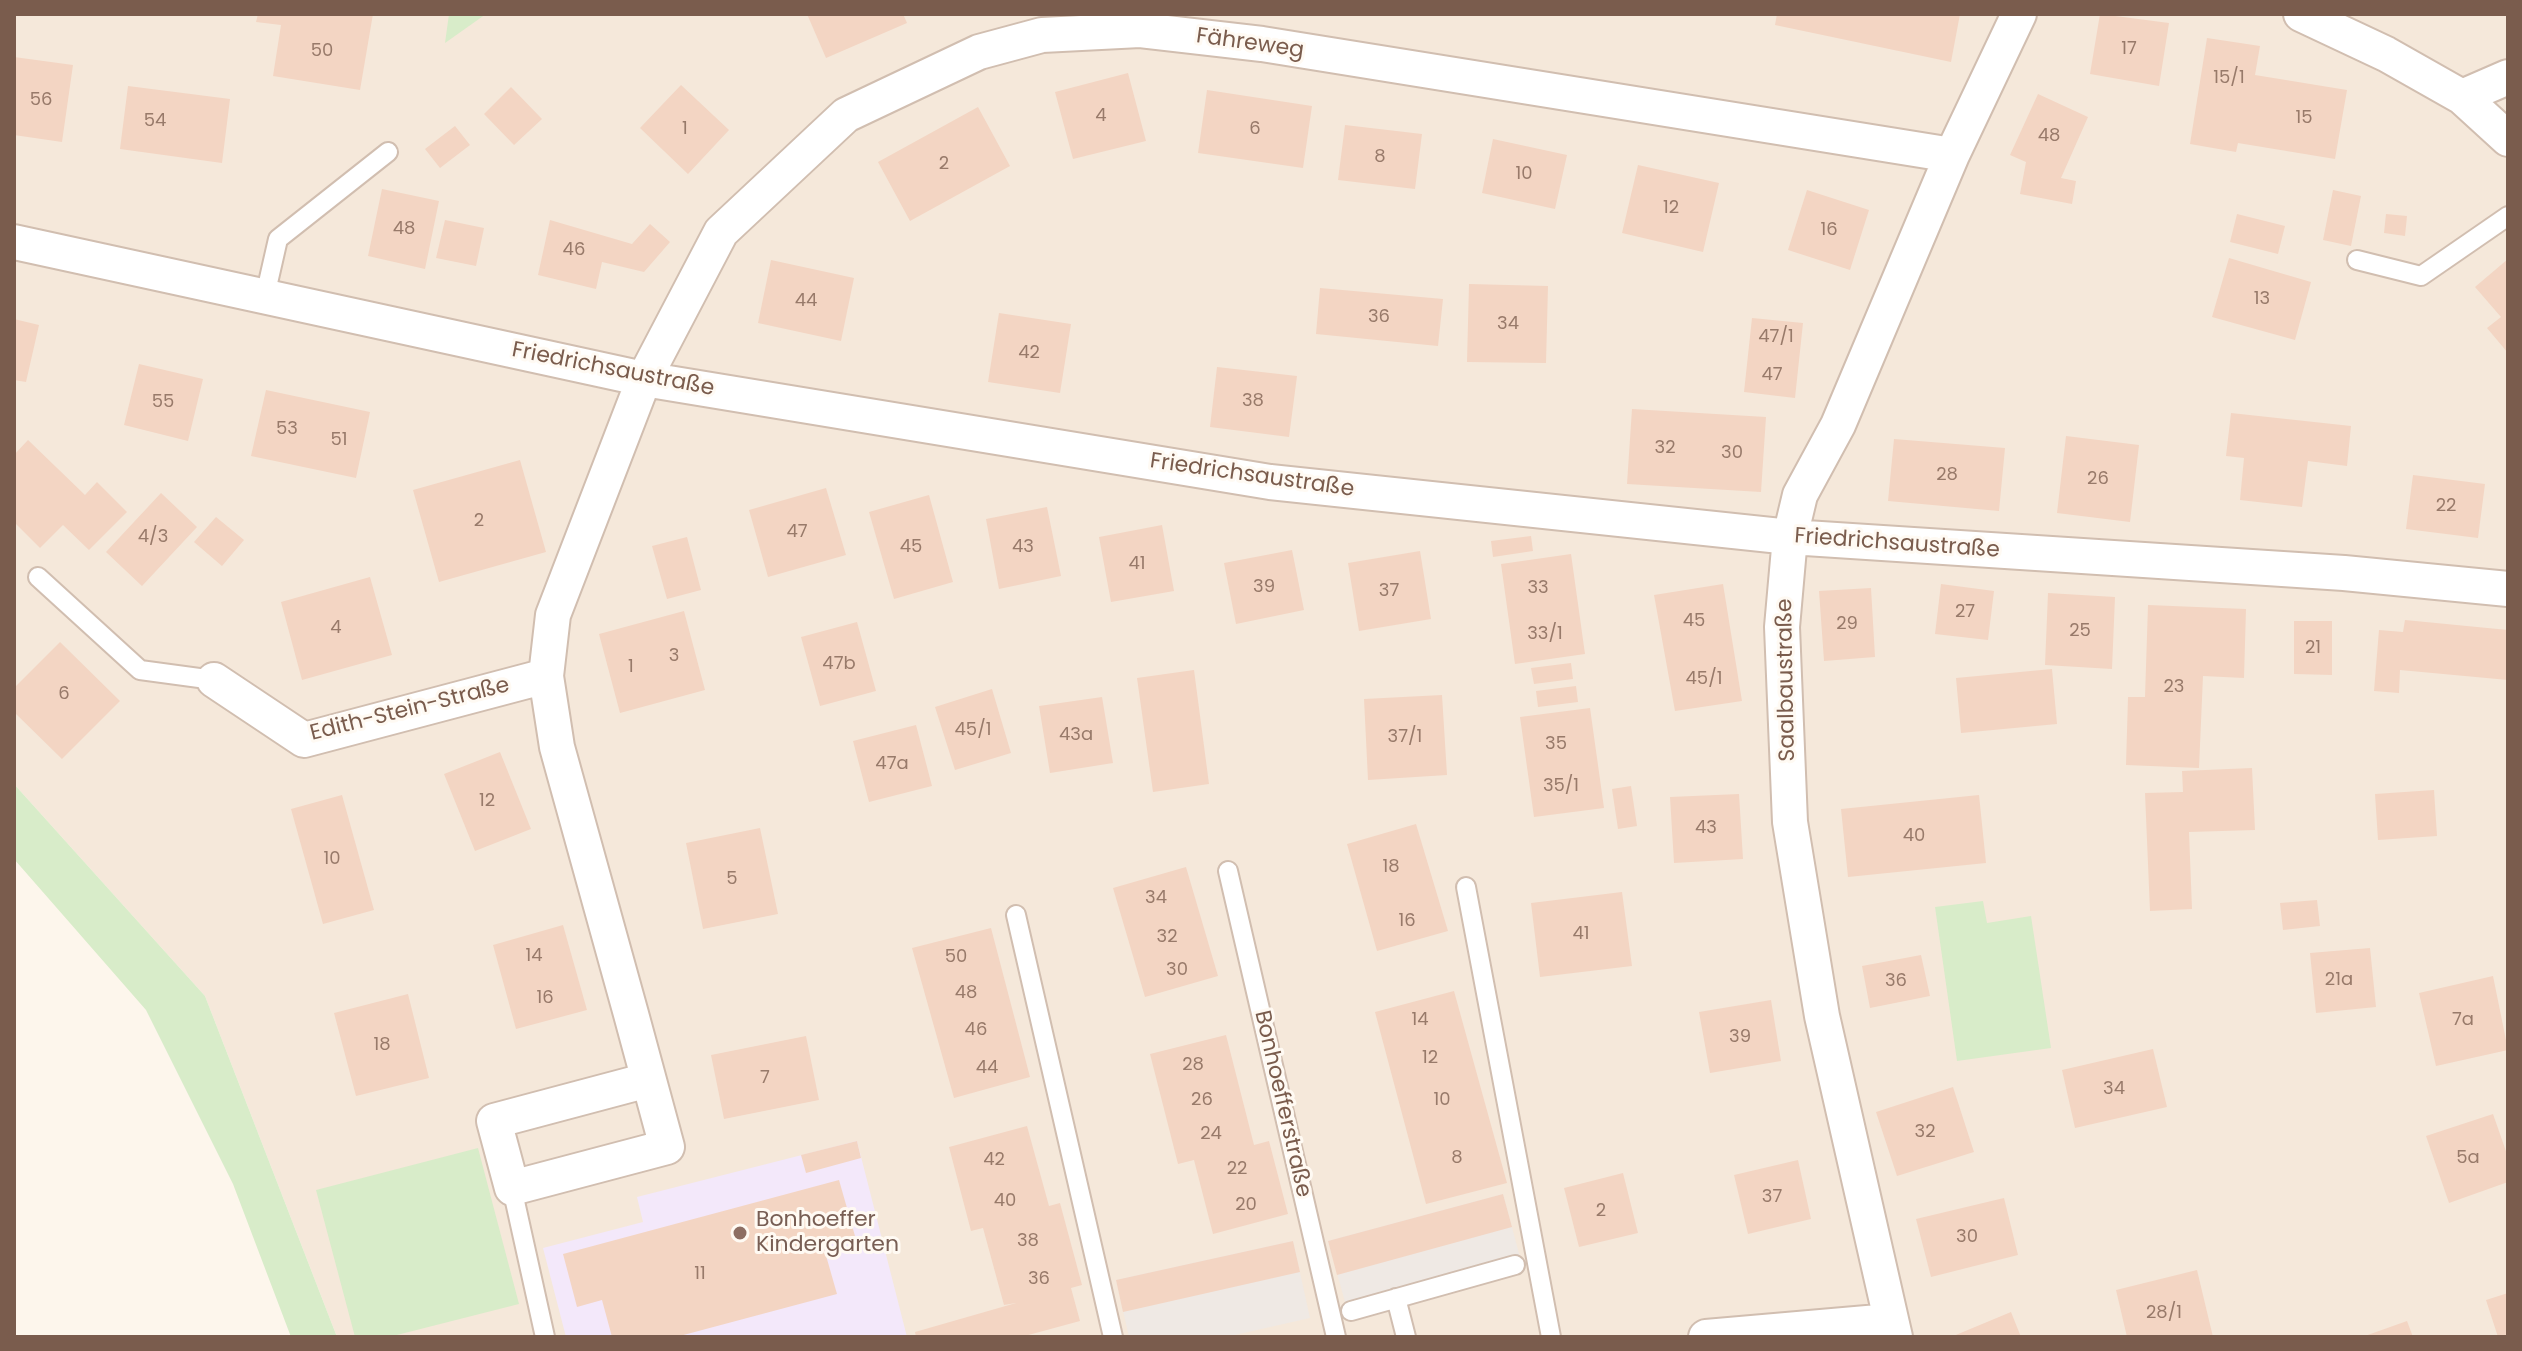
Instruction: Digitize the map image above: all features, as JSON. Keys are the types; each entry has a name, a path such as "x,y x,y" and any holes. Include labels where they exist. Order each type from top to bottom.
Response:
{"street":[{"name":"Saalbaustraße","path":"1892,1329 1822,1016 1790,822 1782,627 1790,537 1800,495 1838,425 1952,155 2019,14"},
{"path":"2301,14 2386,54 2462,97 2507,138"},
{"name":"Fähreweg","path":"644,379 721,232 846,115 979,52 1042,35 1140,30 1262,44 1952,155"},
{"path":"2462,97 2508,77"},
{"name":"Friedrichsaustraße","path":"14,242 644,379 1270,482 1790,537 2344,573 2508,589"},
{"path":"644,379 553,615 546,676 557,747 667,1147 512,1188 494,1121 648,1080"},
{"name":"Edith-Stein-Straße","path":"214,680 304,740 546,676"},
{"path":"1706,1337 1892,1329"}],"lane":[{"path":"265,296 278,239 388,152"},
{"path":"2357,260 2421,276 2508,216"},
{"name":"Edith-Stein-Straße","path":"38,577 140,670 214,680"},
{"name":"Bonhoefferstraße","path":"1228,871 1336,1337"},
{"path":"1466,887 1551,1337"},
{"path":"1016,915 1113,1337"},
{"path":"512,1188 545,1337"},
{"path":"1351,1311 1505,1271"},
{"path":"1396,1298 1406,1337"}],"shaded area":[{"path":"14,14 2508,14 2508,1337 337,1337 205,996 14,784"},
{"name":"Bonhoeffer Kindergarten","path":"857,1141 907,1337 566,1337 543,1248 643,1222 637,1197"},
{"path":"1503,1194 1524,1272 1350,1320 1328,1241"},
{"path":"1293,1241 1310,1318 1226,1337 1129,1337 1116,1280"}],"green space":[{"path":"449,14 486,14 445,43"},
{"path":"14,784 205,996 337,1337 291,1337 233,1184 146,1010 14,859"},
{"path":"1983,901 1987,923 2031,916 2051,1048 1957,1061 1935,907"},
{"path":"478,1148 519,1304 389,1337 355,1337 316,1190"}],"building":[{"path":"258,14 373,14 360,90 273,76 281,25 256,22"},
{"path":"807,14 903,14 907,23 826,58"},
{"path":"1777,14 1960,14 1951,62 1775,25"},
{"path":"2100,14 2169,23 2159,86 2090,74"},
{"path":"2207,38 2260,46 2255,75 2347,90 2335,159 2238,143 2236,152 2190,144"},
{"path":"14,57 73,65 62,142 14,135"},
{"path":"1128,73 1146,141 1073,159 1055,92"},
{"path":"681,85 729,130 688,174 640,128"},
{"path":"128,86 230,99 222,163 120,149"},
{"path":"511,87 542,119 514,145 484,114"},
{"path":"1207,90 1312,106 1303,168 1198,153"},
{"path":"2038,94 2088,117 2061,178 2076,181 2072,204 2020,194 2026,162 2010,155"},
{"path":"978,107 1010,166 910,221 878,162"},
{"path":"1345,125 1422,134 1415,189 1338,180"},
{"path":"455,126 470,145 440,168 425,149"},
{"path":"1493,139 1567,155 1555,209 1482,193"},
{"path":"1638,165 1719,183 1703,252 1622,233"},
{"path":"382,189 439,201 425,269 368,256"},
{"path":"1807,190 1869,210 1850,270 1788,250"},
{"path":"2333,190 2361,196 2351,246 2323,240"},
{"path":"2237,214 2285,226 2278,254 2230,242"},
{"path":"2386,214 2407,216 2405,236 2384,233"},
{"path":"445,220 484,228 476,266 436,258"},
{"path":"550,220 632,244 650,224 670,242 644,272 602,262 596,289 538,275"},
{"path":"2229,258 2311,282 2295,340 2212,317"},
{"path":"2508,259 2508,353 2487,328 2501,317 2475,287"},
{"path":"771,260 854,278 841,341 758,323"},
{"path":"1469,284 1548,286 1546,363 1467,362"},
{"path":"1320,288 1443,299 1438,346 1316,334"},
{"path":"999,313 1071,324 1060,393 988,382"},
{"path":"1752,318 1803,323 1795,398 1744,392"},
{"path":"14,319 39,325 26,382 14,380"},
{"path":"139,364 203,379 188,441 124,425"},
{"path":"1217,367 1297,376 1289,437 1210,427"},
{"path":"266,390 370,412 356,478 251,456"},
{"path":"1632,409 1766,417 1761,492 1627,484"},
{"path":"2231,413 2351,426 2347,466 2308,461 2302,507 2240,500 2244,458 2226,456"},
{"path":"2066,436 2139,445 2130,522 2057,513"},
{"path":"1894,439 2005,448 1999,511 1888,501"},
{"path":"28,440 85,495 97,482 127,512 89,550 63,525 40,548 14,522 14,455"},
{"path":"520,460 546,552 439,582 413,490"},
{"path":"2413,475 2485,484 2478,538 2406,529"},
{"path":"826,488 846,555 768,577 749,510"},
{"path":"161,493 197,527 142,586 106,552"},
{"path":"929,495 953,582 894,599 869,512"},
{"path":"1047,507 1061,576 999,589 986,519"},
{"path":"216,517 244,540 222,566 194,542"},
{"path":"1162,525 1174,591 1111,602 1099,537"},
{"path":"1531,536 1533,551 1493,557 1491,541"},
{"path":"687,537 701,590 667,599 652,546"},
{"path":"1292,550 1304,610 1236,624 1224,563"},
{"path":"1420,551 1431,619 1359,631 1348,563"},
{"path":"1571,554 1585,654 1515,664 1501,564"},
{"path":"370,577 392,655 302,680 281,602"},
{"path":"1723,584 1742,701 1675,711 1654,595"},
{"path":"1941,584 1994,591 1988,640 1935,634"},
{"path":"1871,588 1875,657 1824,661 1819,591"},
{"path":"2048,593 2115,597 2112,669 2045,665"},
{"path":"2148,605 2246,609 2244,678 2203,676 2199,768 2126,765 2128,697 2145,697"},
{"path":"684,611 705,690 620,713 599,634"},
{"path":"2405,620 2508,630 2508,680 2400,670 2399,693 2374,691 2379,630 2403,632"},
{"path":"2294,621 2332,621 2332,675 2294,674"},
{"path":"857,622 876,691 820,706 801,637"},
{"path":"60,642 120,701 62,759 14,712 14,688"},
{"path":"1571,663 1573,679 1534,684 1531,668"},
{"path":"2052,669 2057,724 1961,733 1956,678"},
{"path":"1194,670 1209,784 1153,792 1137,678"},
{"path":"1576,686 1578,702 1538,707 1536,691"},
{"path":"992,689 1011,753 955,770 935,707"},
{"path":"1442,695 1447,775 1368,780 1364,699"},
{"path":"1102,697 1113,763 1050,773 1039,706"},
{"path":"1590,708 1604,808 1534,817 1520,717"},
{"path":"916,725 932,786 869,802 853,741"},
{"path":"500,752 531,829 475,851 444,774"},
{"path":"2252,768 2255,830 2189,832 2192,909 2150,911 2145,793 2183,792 2182,771"},
{"path":"1631,786 1637,826 1618,829 1612,789"},
{"path":"2434,790 2437,836 2378,840 2375,794"},
{"path":"1739,794 1743,859 1674,863 1670,797"},
{"path":"342,795 374,910 323,924 291,809"},
{"path":"1979,795 1986,863 1848,877 1841,809"},
{"path":"1416,824 1448,931 1377,951 1347,844"},
{"path":"760,828 778,914 703,929 686,843"},
{"path":"1186,867 1218,976 1145,997 1113,888"},
{"path":"1622,892 1632,966 1540,977 1531,903"},
{"path":"2317,900 2320,926 2283,930 2280,903"},
{"path":"563,925 587,1010 516,1029 493,945"},
{"path":"991,928 1030,1077 954,1098 912,948"},
{"path":"2370,948 2376,1007 2316,1013 2310,953"},
{"path":"1921,955 1930,996 1870,1008 1862,966"},
{"path":"2493,976 2508,1050 2436,1066 2419,993"},
{"path":"1454,991 1507,1183 1426,1204 1375,1012"},
{"path":"408,994 429,1078 356,1096 334,1013"},
{"path":"1771,1000 1781,1061 1710,1073 1699,1012"},
{"path":"1226,1035 1254,1145 1269,1141 1288,1214 1213,1234 1194,1160 1178,1164 1150,1054"},
{"path":"806,1036 819,1100 724,1119 711,1055"},
{"path":"2153,1049 2167,1107 2075,1128 2062,1070"},
{"path":"1953,1087 1974,1152 1897,1176 1876,1112"},
{"path":"2493,1114 2508,1157 2508,1182 2449,1203 2426,1136"},
{"path":"1027,1126 1049,1206 1060,1203 1082,1285 1071,1288 1080,1321 1021,1337 916,1337 915,1332 1016,1303 1004,1305 983,1228 971,1231 949,1147"},
{"path":"857,1141 861,1158 806,1173 801,1155"},
{"path":"1798,1160 1811,1219 1748,1234 1734,1175"},
{"path":"1623,1173 1638,1233 1579,1247 1564,1188"},
{"path":"839,1180 855,1236 823,1245 837,1294 676,1337 612,1337 602,1300 577,1307 563,1254"},
{"path":"1503,1194 1512,1227 1337,1275 1328,1241"},
{"path":"2004,1198 2018,1255 1931,1277 1916,1219"},
{"path":"1293,1241 1300,1272 1123,1312 1116,1280"},
{"path":"2197,1270 2213,1337 2127,1337 2116,1290"},
{"path":"2508,1293 2508,1337 2498,1337 2486,1300"},
{"path":"2011,1312 2021,1337 1951,1337"},
{"path":"2407,1321 2413,1337 2362,1337"}],"place":[{"name":"Bonhoeffer Kindergarten","path":"740,1233"}]}
